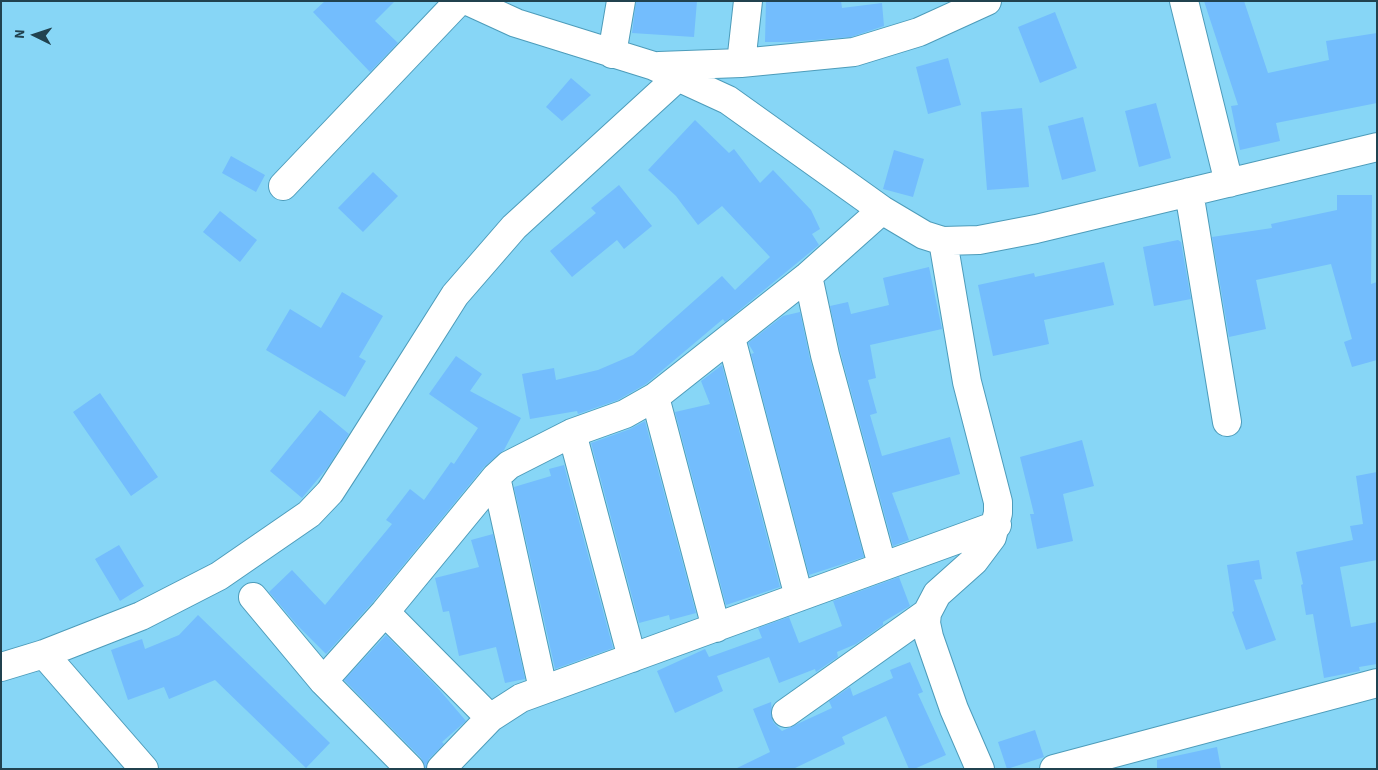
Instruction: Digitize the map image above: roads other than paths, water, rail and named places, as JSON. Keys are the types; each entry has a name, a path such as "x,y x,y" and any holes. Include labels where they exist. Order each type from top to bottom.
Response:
{"street":[{"path":"283,186 459,1"},
{"path":"468,1 516,23 666,71 728,100 882,210 924,235 943,241 979,240 1377,147"},
{"path":"612,54 621,1"},
{"path":"740,63 748,1"},
{"path":"1,667 44,654 142,616 218,576 309,514 330,492 456,295 514,227 666,71 854,52 918,32 987,1"},
{"path":"1184,1 1229,183"},
{"path":"1189,192 1227,422"},
{"path":"323,681 385,612 496,478 509,465 531,452 572,433 625,414 655,397 808,276 882,210"},
{"path":"786,713 927,613 937,594 982,552 992,538 997,525 998,502 967,382 943,241"},
{"path":"808,276 825,355 882,565"},
{"path":"732,338 799,598"},
{"path":"655,397 716,628"},
{"path":"572,433 632,658"},
{"path":"496,478 543,689"},
{"path":"441,769 490,718 521,698 799,598 882,565 997,525"},
{"path":"253,597 323,681 410,769"},
{"path":"385,612 490,718"},
{"path":"927,613 929,637 954,709 980,769"},
{"path":"44,654 144,769"},
{"path":"1054,769 1377,683"}]}
